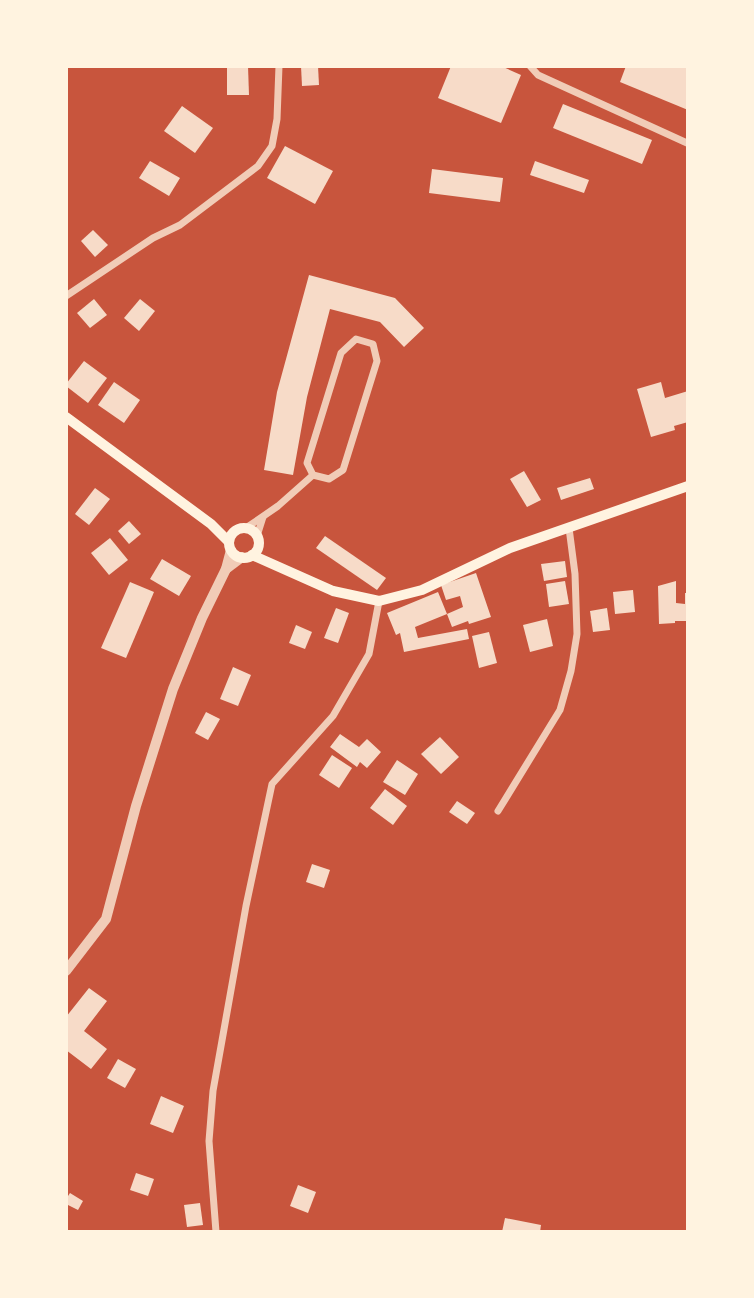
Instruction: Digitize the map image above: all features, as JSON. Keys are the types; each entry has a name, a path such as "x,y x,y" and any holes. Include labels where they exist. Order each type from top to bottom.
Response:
{"main road":[{"path":"66,417 211,524 231,541 237,556 252,549"},
{"path":"252,549 282,569 332,591 379,601 422,590 510,548 688,486"},
{"path":"231,541 238,529 246,528 253,531 252,549"}],"street":[{"path":"66,296 153,238 180,225 258,166 272,146 277,119 279,66"},
{"path":"530,66 538,75 687,143"},
{"path":"356,339 373,344 377,361 343,470 329,479 313,475 307,463 341,352 356,339"},
{"path":"246,528 278,506 313,475"},
{"path":"226,569 252,549 263,517"},
{"path":"498,811 560,710 571,671 577,634 575,574 569,528"},
{"path":"66,971 106,919 136,806 173,689 202,618 226,569 231,541"},
{"path":"216,1231 209,1141 213,1091 246,906 272,784 333,716 369,654 379,601"}],"building":[{"path":"227,66 248,66 249,95 227,95"},
{"path":"301,66 318,66 319,85 302,86"},
{"path":"451,66 501,66 521,75 501,123 438,98"},
{"path":"626,66 688,66 688,110 620,82"},
{"path":"563,104 652,140 642,164 553,128"},
{"path":"182,106 213,128 195,153 164,131"},
{"path":"285,146 333,171 315,204 267,178"},
{"path":"150,161 180,178 169,196 139,178"},
{"path":"535,161 589,180 584,193 530,175"},
{"path":"432,169 503,178 500,202 429,193"},
{"path":"93,230 108,245 95,257 81,241"},
{"path":"309,275 395,298 424,328 404,347 380,322 330,309 307,397 293,475 264,470 277,392"},
{"path":"94,299 107,315 90,328 77,313"},
{"path":"140,299 155,311 139,331 124,318"},
{"path":"84,361 107,378 88,403 66,386"},
{"path":"114,382 140,400 124,423 98,405"},
{"path":"661,382 665,398 688,391 688,422 674,426 675,430 651,437 637,389"},
{"path":"524,471 541,500 527,507 510,479"},
{"path":"590,478 594,489 561,500 557,488"},
{"path":"95,488 110,499 89,525 75,514"},
{"path":"129,521 141,534 129,544 118,531"},
{"path":"325,536 386,578 377,590 316,548"},
{"path":"110,538 128,560 109,575 91,553"},
{"path":"162,559 191,576 179,596 150,579"},
{"path":"565,561 567,577 544,581 541,564"},
{"path":"476,573 491,617 452,627 447,614 463,607 460,596 446,600 441,585"},
{"path":"565,581 569,604 549,607 546,584"},
{"path":"676,581 676,603 685,604 685,593 688,593 688,621 659,624 658,586"},
{"path":"130,582 154,592 126,658 101,648"},
{"path":"633,590 635,612 615,614 613,592"},
{"path":"438,592 447,614 415,627 418,638 467,629 469,639 404,652 400,633 396,635 387,613"},
{"path":"336,608 349,613 338,643 324,638"},
{"path":"607,608 610,630 593,632 590,611"},
{"path":"547,619 553,646 530,652 523,625"},
{"path":"296,625 312,632 305,649 289,643"},
{"path":"489,632 497,663 479,668 472,636"},
{"path":"233,667 251,675 238,706 220,699"},
{"path":"206,712 220,719 208,740 195,733"},
{"path":"340,734 359,747 367,739 381,752 367,768 360,762 357,767 330,747"},
{"path":"440,737 459,757 441,774 421,754"},
{"path":"332,755 352,768 339,788 319,775"},
{"path":"397,760 418,774 405,795 383,782"},
{"path":"385,789 407,806 393,825 370,808"},
{"path":"457,801 475,813 467,824 449,812"},
{"path":"312,864 330,870 324,888 306,882"},
{"path":"89,988 107,1001 84,1031 107,1049 91,1069 66,1050 66,1017"},
{"path":"118,1059 136,1069 125,1088 107,1078"},
{"path":"161,1096 184,1106 173,1133 150,1124"},
{"path":"136,1173 154,1179 148,1196 130,1190"},
{"path":"298,1185 316,1192 308,1213 290,1206"},
{"path":"70,1193 83,1201 78,1210 66,1204"},
{"path":"200,1203 203,1225 187,1227 184,1205"},
{"path":"505,1218 541,1225 540,1232 502,1232"}]}
